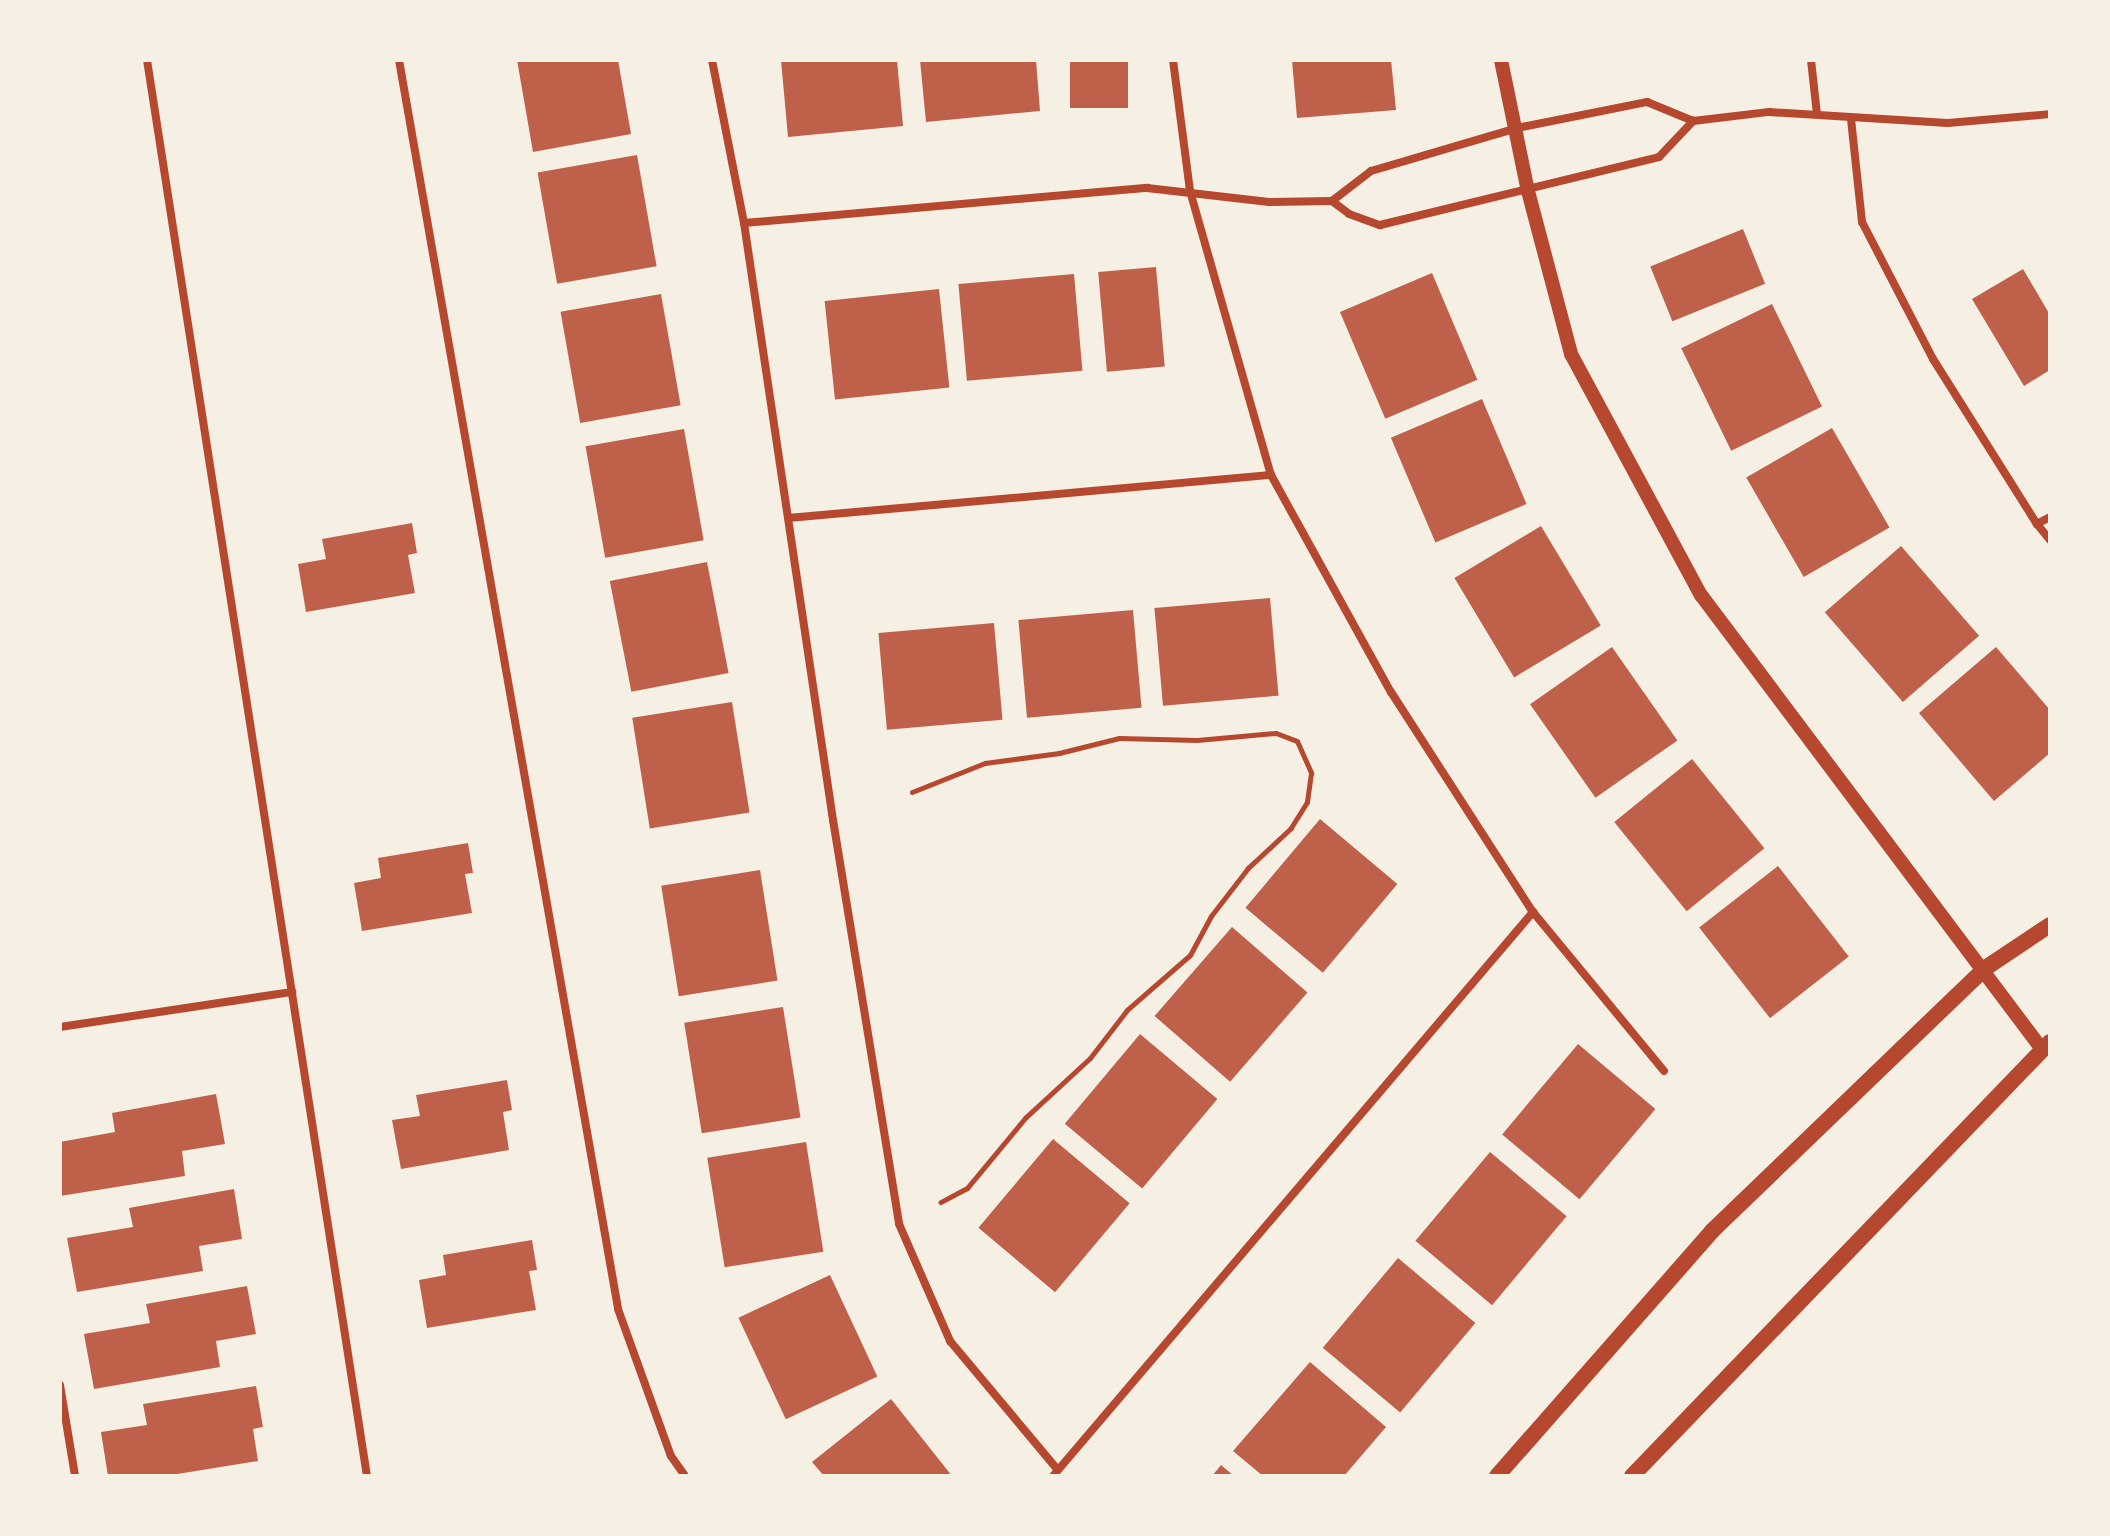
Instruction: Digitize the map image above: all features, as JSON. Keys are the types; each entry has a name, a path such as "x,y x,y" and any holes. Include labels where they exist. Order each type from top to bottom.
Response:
{"main road":[{"path":"1497,1476 1712,1231 1984,969 2050,925"},
{"path":"1632,1476 2047,1050"}],"street":[{"path":"147,60 367,1476"},
{"path":"399,60 618,1309 671,1456 685,1476"},
{"path":"712,60 744,223 899,1224 950,1341 1056,1473 1533,912"},
{"path":"1173,60 1190,191 1271,475 1391,692 1533,912 1664,1071"},
{"path":"1501,60 1528,191 1571,354 1701,595 2047,1050"},
{"path":"1811,60 1817,114"},
{"path":"744,223 1147,188 1269,202 1332,201 1371,171 1517,128 1647,102 1693,121 1769,112 1948,123 2050,114"},
{"path":"1851,119 1862,222 1933,359 2050,540"},
{"path":"1332,201 1349,214 1380,225 1659,157 1693,121"},
{"path":"788,518 1271,475"},
{"path":"2037,524 2050,517"},
{"path":"60,1027 292,992"},
{"path":"60,1385 75,1476"}],"path":[{"path":"912,792 985,763 1059,753 1119,738 1197,740 1276,733 1297,741 1311,773 1307,802 1291,828 1248,868 1211,916 1190,955 1127,1010 1090,1058 1025,1118 967,1188 941,1202"}],"building":[{"path":"517,60 618,60 631,134 533,152"},
{"path":"781,60 897,60 903,126 788,137"},
{"path":"920,60 1036,60 1040,111 926,122"},
{"path":"1070,60 1128,60 1128,108 1070,108"},
{"path":"1292,60 1391,60 1396,110 1297,118"},
{"path":"637,155 657,266 557,284 538,173"},
{"path":"1743,229 1765,284 1672,321 1650,266"},
{"path":"1156,267 1165,367 1107,372 1098,272"},
{"path":"2023,269 2050,315 2050,370 2024,386 1972,299"},
{"path":"1432,273 1477,380 1385,419 1340,312"},
{"path":"1074,274 1082,371 967,381 958,284"},
{"path":"939,289 949,387 835,399 825,301"},
{"path":"661,294 681,405 580,423 561,312"},
{"path":"1772,304 1822,406 1731,451 1681,348"},
{"path":"1482,399 1527,504 1435,543 1391,438"},
{"path":"1832,428 1890,528 1804,577 1746,478"},
{"path":"684,429 704,540 605,558 586,446"},
{"path":"412,523 417,553 408,555 415,593 306,612 298,564 326,559 322,539"},
{"path":"1541,526 1601,625 1514,677 1454,578"},
{"path":"1901,546 1979,636 1903,702 1825,612"},
{"path":"707,562 729,673 631,692 610,581"},
{"path":"1270,598 1279,696 1163,706 1154,608"},
{"path":"1133,610 1142,708 1027,718 1018,620"},
{"path":"994,623 1002,720 887,730 878,633"},
{"path":"1612,647 1677,740 1595,798 1530,704"},
{"path":"1996,647 2050,710 2050,753 1994,801 1919,713"},
{"path":"732,702 750,813 650,828 632,718"},
{"path":"1692,759 1764,848 1687,911 1614,822"},
{"path":"1320,819 1397,884 1323,973 1245,908"},
{"path":"468,843 473,873 465,874 472,913 362,931 354,883 381,878 378,858"},
{"path":"1778,866 1849,957 1770,1018 1699,928"},
{"path":"760,870 778,981 679,996 661,886"},
{"path":"1232,927 1307,993 1230,1082 1155,1016"},
{"path":"783,1007 801,1118 702,1133 684,1023"},
{"path":"1140,1034 1217,1099 1142,1189 1065,1124"},
{"path":"1578,1044 1655,1109 1580,1199 1502,1134"},
{"path":"507,1080 512,1110 503,1112 509,1150 401,1169 392,1120 420,1116 416,1095"},
{"path":"216,1094 225,1144 182,1151 185,1176 60,1196 60,1142 115,1132 112,1113"},
{"path":"1053,1139 1130,1203 1055,1292 978,1228"},
{"path":"806,1142 823,1252 725,1267 707,1158"},
{"path":"1490,1152 1567,1216 1492,1305 1415,1241"},
{"path":"234,1189 242,1239 199,1246 203,1271 77,1292 67,1238 133,1227 129,1208"},
{"path":"532,1240 537,1270 529,1271 536,1310 427,1328 419,1280 446,1275 443,1255"},
{"path":"1398,1258 1475,1323 1400,1413 1323,1348"},
{"path":"830,1275 877,1377 786,1419 738,1318"},
{"path":"247,1286 256,1334 216,1341 220,1367 94,1389 84,1334 150,1323 146,1304"},
{"path":"1310,1362 1386,1427 1344,1476 1263,1476 1233,1451"},
{"path":"256,1386 263,1427 253,1429 258,1461 165,1476 108,1476 101,1432 147,1425 143,1404"},
{"path":"891,1399 952,1476 824,1476 812,1462"},
{"path":"1221,1465 1234,1476 1212,1476"}]}
